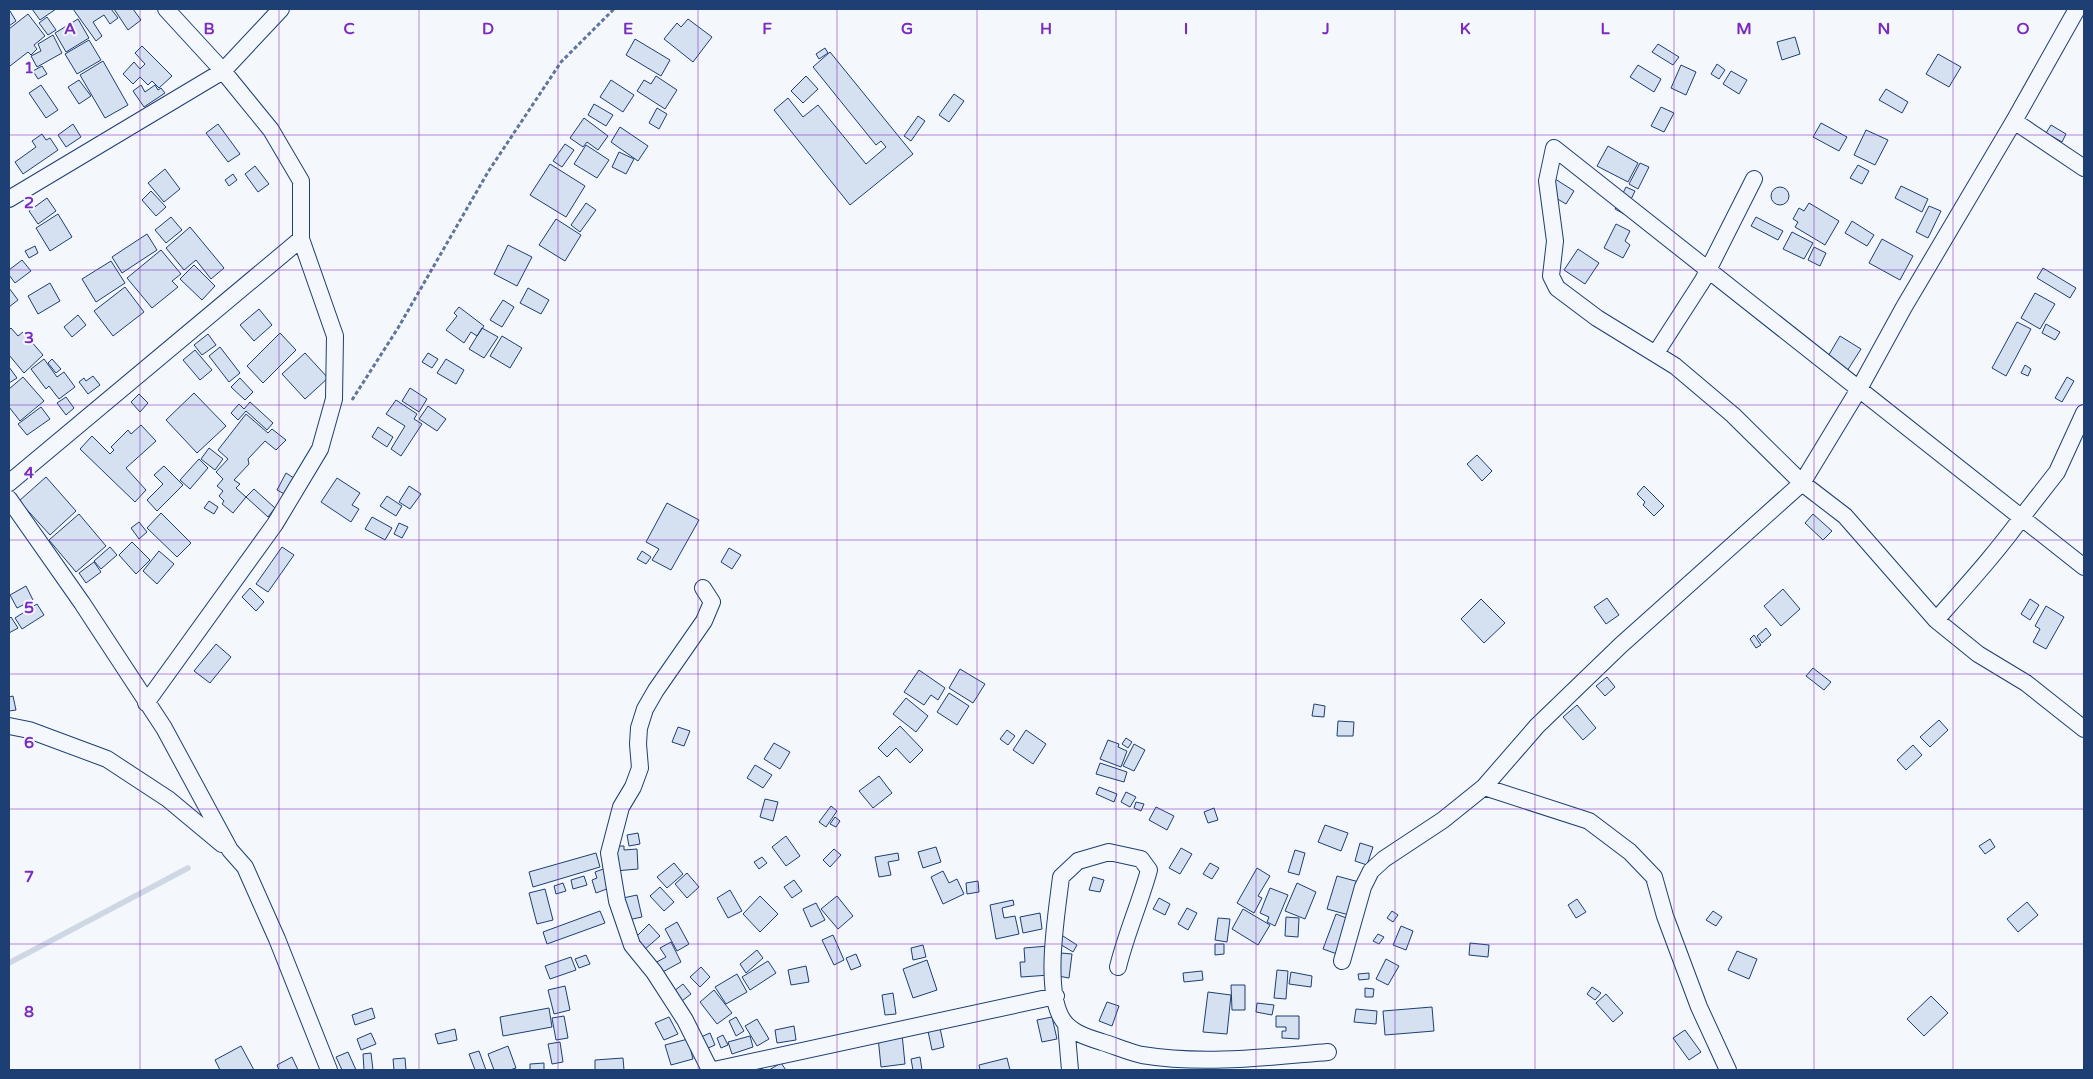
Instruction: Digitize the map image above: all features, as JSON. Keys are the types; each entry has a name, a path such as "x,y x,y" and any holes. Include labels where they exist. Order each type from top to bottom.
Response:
{"street":[{"path":"146,703 275,524 320,449 334,399 335,336 301,239 301,181 271,130 223,71 166,9"},
{"path":"9,199 223,71 281,9"},
{"path":"1342,962 1363,887 1371,872 1384,859 1443,820 1484,788 1536,726 1621,645 1802,483 1859,389 1904,307 2014,121 2077,9"},
{"path":"2014,121 2084,168"},
{"path":"2084,567 1554,148 1547,181 1556,241 1551,276 1557,288 1597,318 1676,366 1733,415 1802,483 1845,516 1936,620 1978,654 2026,683 2084,729"},
{"path":"1656,353 1708,270 1754,180"},
{"path":"9,483 301,239"},
{"path":"1936,620 1987,563 2057,472 2084,413"},
{"path":"9,499 82,603 164,728 230,850"},
{"path":"703,588 712,602 704,621 656,690 642,718 638,744 640,768 622,808 609,853 616,901 632,945 654,972 712,1070 1056,996"},
{"path":"9,726 28,730 107,759 168,799 230,850 245,867 329,1070"},
{"path":"1484,788 1590,821 1630,852 1654,877 1665,916 1699,1007 1728,1070"},
{"path":"1118,967 1126,936 1141,898 1149,870 1141,859 1110,852 1078,861 1061,877 1052,953 1056,996 1060,1015 1066,1024 1079,1034 1140,1054 1178,1060 1272,1063 1328,1052"},
{"path":"1066,1024 1070,1070"}],"path":[{"path":"351,400 398,328 488,172 561,62 614,9"}],"building":[{"path":"32,9 56,9 40,20"},
{"path":"73,9 111,9 118,18 110,24 104,15 93,22 102,36 96,41"},
{"path":"114,9 133,9 141,20 128,30"},
{"path":"9,12 16,21 9,26"},
{"path":"28,14 45,36 34,45 37,49 31,55 28,52 10,66 9,29"},
{"path":"47,17 56,30 48,35 39,23"},
{"path":"78,19 89,38 66,52 55,33"},
{"path":"688,19 712,37 693,62 664,39 677,23 681,27"},
{"path":"53,35 62,53 37,67 31,56 41,51 38,44"},
{"path":"1795,37 1800,54 1782,60 1777,42"},
{"path":"635,39 670,60 661,76 626,55"},
{"path":"89,40 101,60 77,74 65,54"},
{"path":"1658,44 1679,57 1673,65 1652,52"},
{"path":"142,46 172,76 159,88 152,81 148,85 140,77 133,84 123,74 134,62 140,69 145,64 135,53"},
{"path":"825,48 828,53 819,59 816,54"},
{"path":"830,52 913,154 850,205 774,110 788,98 803,117 818,105 866,164 886,147 881,141 876,145 813,67"},
{"path":"1938,54 1961,67 1949,87 1926,74"},
{"path":"103,61 128,105 105,118 80,75"},
{"path":"1717,64 1725,70 1719,79 1711,74"},
{"path":"1638,65 1661,79 1654,92 1630,77"},
{"path":"1681,65 1696,72 1686,95 1671,88"},
{"path":"42,66 47,74 38,79 33,71"},
{"path":"1731,71 1747,80 1739,94 1723,84"},
{"path":"656,76 677,90 665,109 637,91 644,80 651,84"},
{"path":"806,76 818,89 803,103 791,91"},
{"path":"79,80 91,96 79,104 68,87"},
{"path":"611,80 634,95 623,112 600,97"},
{"path":"41,85 58,110 46,118 29,93"},
{"path":"141,85 145,92 155,85 158,90 161,88 165,93 144,107 133,91"},
{"path":"1886,89 1908,102 1902,113 1879,100"},
{"path":"954,94 964,101 949,122 939,115"},
{"path":"594,104 613,115 606,126 588,115"},
{"path":"1661,107 1674,113 1664,132 1651,126"},
{"path":"657,108 667,114 659,129 649,123"},
{"path":"918,116 925,121 911,141 904,136"},
{"path":"584,118 608,136 598,150 587,142 583,147 570,138"},
{"path":"1821,123 1847,137 1839,151 1813,137"},
{"path":"73,124 81,137 66,147 58,135"},
{"path":"218,124 240,154 228,162 206,133"},
{"path":"2051,125 2066,134 2062,142 2046,133"},
{"path":"620,127 648,146 638,161 611,142"},
{"path":"1866,130 1888,140 1875,165 1854,155"},
{"path":"42,134 46,140 50,138 58,150 23,174 15,162 36,147 32,141"},
{"path":"565,144 574,150 562,167 553,161"},
{"path":"586,145 609,160 597,178 574,164"},
{"path":"1608,146 1638,163 1628,182 1597,166"},
{"path":"619,152 634,159 626,174 612,167"},
{"path":"1640,163 1649,167 1638,189 1629,184"},
{"path":"550,164 585,186 566,217 530,195"},
{"path":"1858,165 1869,171 1862,184 1850,178"},
{"path":"255,166 269,184 258,192 245,174"},
{"path":"165,169 180,189 164,202 148,183"},
{"path":"233,174 237,180 229,186 225,180"},
{"path":"1552,177 1574,191 1566,204 1544,191"},
{"path":"1901,186 1928,199 1922,212 1895,198"},
{"path":"1626,187 1635,191 1624,214 1615,209"},
{"path":"1776,187 1784,187 1789,192 1787,203 1776,205 1771,200 1771,192"},
{"path":"151,191 166,207 156,216 142,200"},
{"path":"47,198 56,211 38,224 29,211"},
{"path":"586,203 596,210 580,232 571,225"},
{"path":"1809,203 1839,221 1825,245 1795,227 1798,222 1793,219 1799,208 1804,211"},
{"path":"1929,206 1941,211 1928,238 1916,232"},
{"path":"58,214 72,237 50,251 36,228"},
{"path":"171,217 182,230 166,243 155,230"},
{"path":"1756,217 1783,231 1778,240 1751,226"},
{"path":"556,219 581,235 565,261 539,245"},
{"path":"1852,221 1874,235 1867,246 1845,233"},
{"path":"1616,224 1630,231 1625,241 1630,245 1623,258 1604,248"},
{"path":"190,227 224,268 211,279 196,260 184,270 166,248"},
{"path":"1792,232 1813,243 1804,259 1783,249"},
{"path":"147,234 157,250 122,273 112,257"},
{"path":"1882,239 1913,256 1900,280 1869,263"},
{"path":"508,245 532,257 517,286 494,274"},
{"path":"35,246 38,253 29,258 25,251"},
{"path":"1814,247 1826,253 1820,266 1808,260"},
{"path":"1578,249 1599,263 1585,284 1564,270"},
{"path":"161,250 181,274 172,281 178,287 152,308 127,278"},
{"path":"22,260 31,271 15,283 9,275 9,270"},
{"path":"111,261 125,283 96,302 82,279"},
{"path":"194,265 215,286 202,300 180,279"},
{"path":"2043,268 2076,288 2070,298 2037,278"},
{"path":"50,283 60,301 38,314 28,296"},
{"path":"125,287 144,312 113,336 94,311"},
{"path":"9,288 18,300 9,307"},
{"path":"528,288 549,300 541,314 520,303"},
{"path":"2035,293 2055,304 2040,329 2021,318"},
{"path":"503,300 514,307 502,327 490,320"},
{"path":"459,307 484,326 477,336 471,332 464,343 446,330 457,316 454,313"},
{"path":"259,309 272,325 254,341 240,325"},
{"path":"78,315 86,325 72,337 64,327"},
{"path":"2017,322 2031,329 2006,376 1992,368"},
{"path":"2046,324 2060,332 2055,340 2042,333"},
{"path":"11,328 18,336 23,332 43,355 24,373 9,355 9,330"},
{"path":"482,328 498,337 484,358 469,349"},
{"path":"280,333 296,350 263,383 247,366"},
{"path":"208,334 216,345 202,355 194,345"},
{"path":"502,336 522,348 510,368 490,356"},
{"path":"1840,336 1861,349 1847,371 1827,358"},
{"path":"220,347 240,373 229,382 209,356"},
{"path":"195,350 212,370 200,380 183,360"},
{"path":"305,353 328,378 305,399 282,374"},
{"path":"428,353 438,359 432,368 422,362"},
{"path":"44,359 57,377 64,372 75,387 59,399 49,386 46,389 31,369"},
{"path":"52,359 61,369 56,373 48,363"},
{"path":"446,359 464,370 456,384 437,373"},
{"path":"2025,365 2031,369 2028,376 2021,373"},
{"path":"9,367 17,378 9,383"},
{"path":"93,376 100,385 88,394 79,382 84,378 86,381"},
{"path":"23,377 44,401 20,421 9,407 9,389"},
{"path":"2067,377 2074,381 2062,402 2055,398"},
{"path":"240,378 253,392 245,400 231,387"},
{"path":"410,388 427,399 419,412 402,401"},
{"path":"194,393 226,426 197,453 166,420"},
{"path":"139,394 148,403 140,412 131,402"},
{"path":"66,397 74,408 66,415 57,403"},
{"path":"396,400 417,414 414,419 422,424 401,456 391,449 405,426 386,414"},
{"path":"250,402 273,423 267,430 246,411 238,420 231,413 239,404 244,409"},
{"path":"428,406 446,419 437,431 419,419"},
{"path":"41,407 50,419 27,435 18,424"},
{"path":"246,414 268,433 272,429 286,440 276,450 265,441 248,459 249,464 234,480 240,484 236,488 246,497 233,513 222,504 224,501 219,496 223,491 217,486 223,479 216,472 228,459 218,450"},
{"path":"141,425 156,441 126,468 146,490 135,502 80,449 92,436 110,454 114,450 111,447 128,430 131,434"},
{"path":"378,427 393,437 387,447 372,437"},
{"path":"209,448 223,459 215,470 201,459"},
{"path":"1477,455 1492,471 1482,481 1467,464"},
{"path":"199,459 208,468 190,489 180,480"},
{"path":"164,466 183,485 157,511 147,500 163,484 154,475"},
{"path":"286,473 297,480 288,496 277,490"},
{"path":"46,477 76,511 50,535 19,501"},
{"path":"337,478 360,493 352,505 359,509 351,522 321,502"},
{"path":"409,486 421,494 410,509 399,502"},
{"path":"1644,486 1664,506 1654,516 1643,505 1645,502 1637,494"},
{"path":"254,489 275,508 268,517 246,497"},
{"path":"387,496 402,506 396,516 380,506"},
{"path":"209,501 218,507 214,514 204,508"},
{"path":"667,503 699,520 671,570 652,560 659,549 646,542"},
{"path":"161,513 191,543 177,557 147,528"},
{"path":"79,514 106,546 76,572 49,540"},
{"path":"1813,514 1832,531 1823,540 1805,523"},
{"path":"372,517 392,528 385,540 365,529"},
{"path":"139,522 147,532 139,539 131,528"},
{"path":"399,523 408,527 402,538 394,534"},
{"path":"132,542 150,560 136,574 119,555"},
{"path":"110,547 117,555 101,569 94,561"},
{"path":"282,547 294,555 268,592 256,584"},
{"path":"729,548 741,555 732,569 721,562"},
{"path":"159,551 174,564 157,584 143,571"},
{"path":"642,551 651,557 646,564 637,559"},
{"path":"94,562 101,572 86,583 79,573"},
{"path":"26,586 33,600 17,608 10,595"},
{"path":"250,588 264,602 256,611 242,597"},
{"path":"1783,589 1800,609 1781,626 1764,606"},
{"path":"1607,598 1619,615 1606,624 1594,607"},
{"path":"1481,599 1505,623 1484,643 1461,619"},
{"path":"2030,599 2039,605 2030,620 2021,614"},
{"path":"37,604 44,615 22,629 15,618"},
{"path":"2046,606 2064,617 2046,649 2033,642 2040,629 2035,626"},
{"path":"11,617 18,628 9,633 9,619"},
{"path":"1766,628 1771,635 1762,643 1757,636"},
{"path":"1754,635 1761,645 1756,648 1750,639"},
{"path":"216,644 231,657 210,683 194,671"},
{"path":"1813,668 1831,682 1824,690 1806,676"},
{"path":"960,669 985,684 973,703 949,688"},
{"path":"919,670 945,688 938,700 931,695 924,705 904,692"},
{"path":"1607,677 1615,687 1605,696 1596,686"},
{"path":"949,693 969,706 957,725 937,712"},
{"path":"13,696 16,710 9,711 9,697"},
{"path":"906,698 928,716 916,732 893,714"},
{"path":"1314,704 1325,706 1324,717 1312,716"},
{"path":"1577,705 1596,728 1583,740 1563,717"},
{"path":"1939,720 1948,730 1930,747 1920,737"},
{"path":"1338,721 1354,722 1353,736 1337,736"},
{"path":"900,726 923,750 910,763 896,748 887,757 878,748"},
{"path":"678,727 690,731 684,746 672,742"},
{"path":"1007,730 1015,736 1008,745 1000,739"},
{"path":"1026,730 1046,744 1033,764 1013,750"},
{"path":"1126,738 1132,742 1128,748 1122,744"},
{"path":"1108,740 1119,744 1118,747 1127,751 1121,767 1100,759"},
{"path":"774,743 790,752 780,769 764,759"},
{"path":"1134,744 1145,750 1134,771 1123,766"},
{"path":"1913,745 1922,755 1906,770 1897,760"},
{"path":"1100,763 1127,772 1124,782 1096,774"},
{"path":"755,765 772,775 763,788 747,778"},
{"path":"879,776 892,793 873,808 859,791"},
{"path":"1099,787 1117,794 1114,802 1096,794"},
{"path":"1126,792 1136,797 1130,807 1121,802"},
{"path":"765,799 778,802 773,821 760,817"},
{"path":"1136,802 1144,804 1141,811 1134,808"},
{"path":"831,806 837,811 826,827 819,822"},
{"path":"1156,807 1174,816 1167,830 1149,820"},
{"path":"1214,808 1218,820 1208,823 1204,812"},
{"path":"835,817 840,821 836,827 830,824"},
{"path":"1325,825 1348,833 1341,851 1318,842"},
{"path":"638,833 640,844 629,846 627,835"},
{"path":"786,836 800,856 786,866 772,847"},
{"path":"1990,839 1995,847 1985,854 1979,846"},
{"path":"1360,843 1373,847 1367,865 1355,861"},
{"path":"613,846 624,846 624,850 637,849 638,869 615,871"},
{"path":"936,847 941,862 923,868 918,852"},
{"path":"1181,848 1192,854 1180,874 1169,868"},
{"path":"834,849 841,855 830,867 823,860"},
{"path":"1295,850 1305,853 1299,875 1288,872"},
{"path":"596,853 600,867 533,887 529,872"},
{"path":"898,853 899,860 888,862 891,875 879,877 875,857"},
{"path":"762,857 767,863 759,869 754,862"},
{"path":"674,863 683,874 667,888 657,877"},
{"path":"1210,863 1219,868 1212,879 1203,874"},
{"path":"606,868 612,887 596,893 592,880 597,878 595,872"},
{"path":"1257,868 1270,876 1258,896 1262,898 1254,913 1237,903"},
{"path":"943,871 949,883 957,879 964,894 943,904 931,877"},
{"path":"687,873 699,887 687,898 675,884"},
{"path":"584,876 587,885 573,889 571,880"},
{"path":"1337,876 1359,882 1349,915 1327,909"},
{"path":"1093,877 1104,880 1100,892 1089,890"},
{"path":"794,880 802,891 792,898 784,887"},
{"path":"978,881 979,892 967,894 966,883"},
{"path":"563,883 566,891 556,894 554,886"},
{"path":"1297,883 1316,892 1305,919 1285,911"},
{"path":"660,887 674,902 664,911 650,896"},
{"path":"1270,888 1288,895 1275,926 1267,922 1269,917 1260,913"},
{"path":"545,889 553,920 537,924 529,893"},
{"path":"730,890 742,911 728,918 717,898"},
{"path":"637,895 642,917 628,920 623,898"},
{"path":"760,896 778,914 760,932 743,914"},
{"path":"837,896 853,916 838,929 821,909"},
{"path":"1159,898 1170,904 1165,915 1153,909"},
{"path":"1577,899 1586,912 1576,918 1568,905"},
{"path":"1013,900 1014,905 1002,908 1004,918 1015,916 1019,934 996,939 990,905"},
{"path":"2027,902 2038,915 2018,932 2007,919"},
{"path":"816,903 825,920 811,927 803,909"},
{"path":"1187,908 1197,913 1188,930 1178,924"},
{"path":"1243,909 1270,925 1258,945 1232,929"},
{"path":"600,911 605,923 547,944 543,932"},
{"path":"1392,911 1398,915 1393,922 1387,918"},
{"path":"1713,911 1722,917 1716,926 1706,920"},
{"path":"1040,913 1042,929 1023,933 1020,917"},
{"path":"1336,914 1349,919 1337,954 1323,949"},
{"path":"1286,917 1299,918 1298,937 1285,936"},
{"path":"1218,918 1230,919 1227,942 1215,940"},
{"path":"677,922 689,944 677,951 665,929"},
{"path":"649,924 660,936 644,950 634,939"},
{"path":"1401,926 1413,931 1406,950 1393,945"},
{"path":"1378,934 1384,937 1379,944 1373,941"},
{"path":"833,935 844,960 834,965 822,940"},
{"path":"1063,936 1077,945 1073,952 1058,943"},
{"path":"671,942 681,962 659,974 653,964 666,957 660,948"},
{"path":"1470,943 1489,945 1488,957 1469,955"},
{"path":"1215,944 1224,944 1224,954 1215,955"},
{"path":"923,945 926,957 913,960 911,948"},
{"path":"1048,946 1050,975 1021,977 1020,962 1025,962 1024,948"},
{"path":"757,950 763,958 746,973 740,964"},
{"path":"1737,951 1757,959 1749,979 1728,970"},
{"path":"1061,953 1072,954 1069,978 1058,976"},
{"path":"856,954 861,966 851,970 846,958"},
{"path":"586,955 590,964 579,968 575,959"},
{"path":"571,957 576,970 550,979 545,966"},
{"path":"1386,959 1399,966 1388,985 1376,979"},
{"path":"927,960 937,990 913,998 903,969"},
{"path":"768,961 776,973 750,990 742,977"},
{"path":"806,966 809,982 791,985 788,970"},
{"path":"701,967 710,977 700,987 690,977"},
{"path":"1277,970 1288,971 1286,999 1274,998"},
{"path":"1202,971 1203,980 1184,982 1183,973"},
{"path":"1291,972 1312,976 1311,987 1289,984"},
{"path":"1369,973 1369,979 1359,980 1358,974"},
{"path":"737,974 747,992 726,1004 715,987"},
{"path":"683,984 691,994 682,1001 674,991"},
{"path":"1231,985 1245,985 1245,1010 1232,1010"},
{"path":"565,986 570,1010 554,1014 548,990"},
{"path":"1592,987 1601,993 1595,1000 1587,994"},
{"path":"1365,988 1374,989 1373,997 1365,997"},
{"path":"714,990 732,1013 717,1024 700,1002"},
{"path":"1208,992 1231,995 1227,1034 1203,1032"},
{"path":"893,993 896,1014 885,1015 882,995"},
{"path":"1606,994 1623,1013 1613,1022 1596,1003"},
{"path":"1931,996 1948,1013 1924,1036 1907,1019"},
{"path":"1107,1002 1119,1006 1112,1026 1099,1021"},
{"path":"1257,1003 1274,1005 1272,1015 1256,1012"},
{"path":"1432,1007 1434,1031 1385,1035 1383,1011"},
{"path":"372,1008 375,1018 355,1025 352,1015"},
{"path":"549,1008 552,1027 503,1036 500,1017"},
{"path":"1356,1009 1377,1011 1376,1024 1354,1022"},
{"path":"564,1016 568,1038 556,1040 552,1018"},
{"path":"1276,1016 1299,1016 1299,1039 1282,1038 1282,1031 1286,1031 1286,1027 1276,1027"},
{"path":"669,1017 678,1034 664,1040 655,1023"},
{"path":"736,1017 744,1031 736,1036 729,1021"},
{"path":"1052,1017 1057,1039 1042,1042 1037,1020"},
{"path":"757,1019 769,1039 757,1046 745,1026"},
{"path":"794,1026 796,1040 777,1043 775,1030"},
{"path":"940,1028 944,1047 932,1050 928,1031"},
{"path":"455,1029 457,1040 438,1044 435,1034"},
{"path":"1685,1030 1701,1052 1689,1060 1673,1038"},
{"path":"371,1033 376,1044 361,1050 357,1039"},
{"path":"710,1033 715,1045 706,1049 701,1037"},
{"path":"902,1034 905,1064 881,1067 878,1037"},
{"path":"723,1035 728,1045 721,1048 717,1038"},
{"path":"750,1036 753,1047 732,1054 728,1042"},
{"path":"688,1039 693,1059 671,1065 665,1045"},
{"path":"560,1042 563,1062 552,1064 548,1044"},
{"path":"241,1046 254,1070 220,1070 215,1060"},
{"path":"508,1046 516,1068 494,1070 488,1054"},
{"path":"479,1051 486,1070 475,1070 469,1054"},
{"path":"348,1052 356,1070 342,1070 336,1057"},
{"path":"371,1053 373,1070 364,1070 363,1054"},
{"path":"292,1057 298,1070 279,1070 277,1065"},
{"path":"920,1057 922,1070 913,1070 911,1059"},
{"path":"405,1058 406,1070 394,1070 393,1059"},
{"path":"623,1058 624,1070 595,1070 595,1060"},
{"path":"1007,1058 1010,1070 980,1070 979,1065"},
{"path":"544,1063 544,1070 530,1070 530,1064"},
{"path":"781,1063 786,1070 769,1070"}],"waterway":[{"path":"9,963 188,868"}]}
